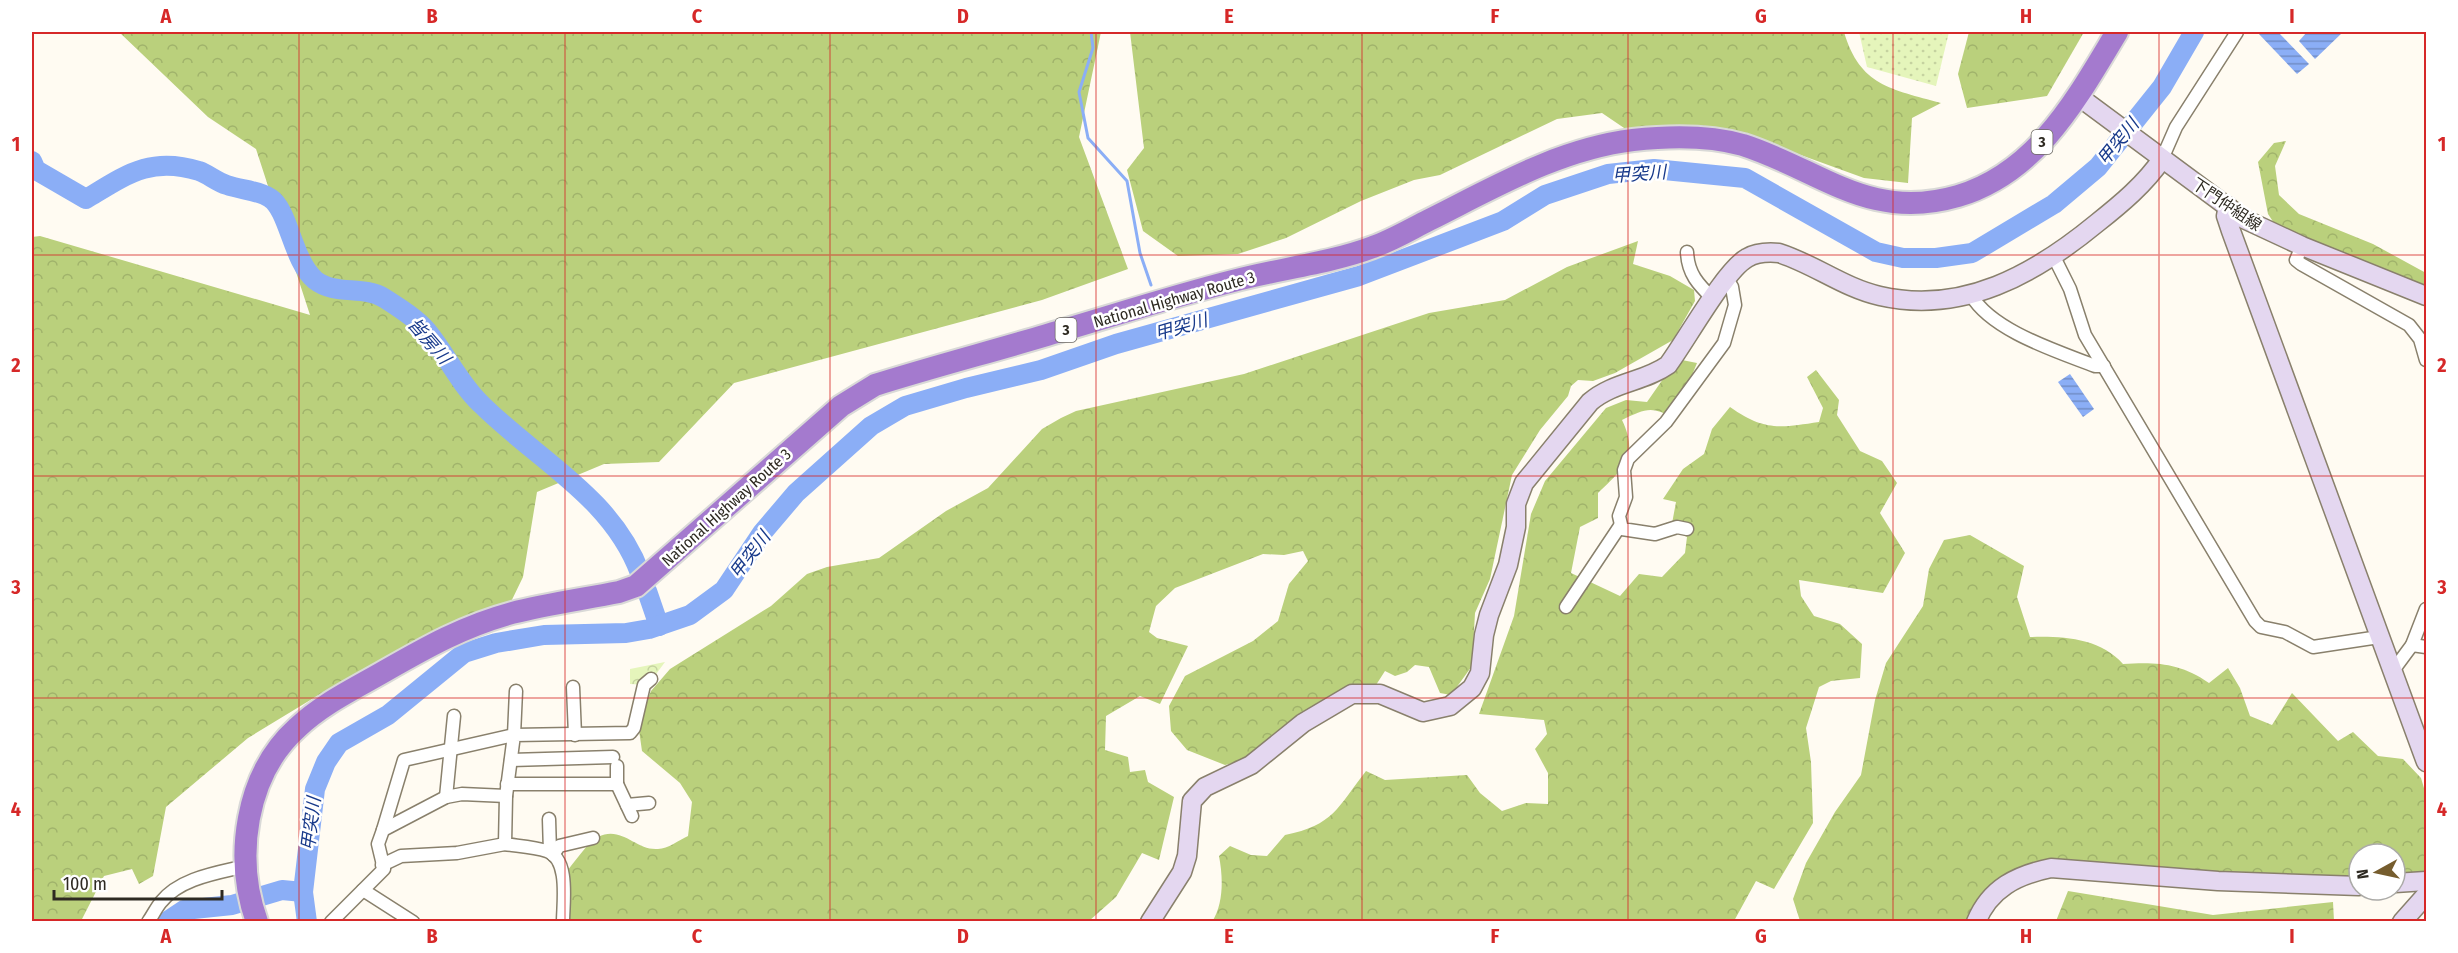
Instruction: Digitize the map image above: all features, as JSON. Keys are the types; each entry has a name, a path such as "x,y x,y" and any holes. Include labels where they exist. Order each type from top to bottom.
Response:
{"highway":[{"name":"National Highway Route 3","path":"256,917 249,891 246,866 250,812 261,780 283,742 312,714 425,647 453,633 512,614 619,592 636,586 649,578 765,470 841,406 875,385 1229,282 1373,248 1541,165 1599,145 1668,138 1722,140 1775,158 1851,192 1875,200 1895,203 1926,202 1958,196 1998,179 2025,160 2049,135 2078,96 2116,32"}],"street":[{"path":"1150,921 1182,872 1187,856 1192,801 1205,787 1251,765 1303,723 1352,694 1380,694 1423,712 1450,706 1467,693 1480,674 1484,635 1508,565 1516,526 1516,504 1524,483 1590,402 1601,393 1658,372 1668,365 1727,279 1746,258 1764,252 1779,253 1877,295 1924,302 1971,296 2004,284 2054,257 2117,208 2152,173 2176,127 2237,32"},
{"name":"下門仲組線","path":"2078,96 2106,114 2159,157 2261,228 2427,296"},
{"path":"2228,206 2226,216 2231,231 2427,762"},
{"path":"2302,246 2296,260 2409,325 2420,339 2427,360"},
{"path":"1687,252 1688,267 1694,280 1713,299"},
{"path":"2054,257 2070,289 2085,335 2255,621 2262,627 2285,632 2313,647 2379,637"},
{"path":"1566,607 1620,526 1619,516 1626,497 1624,470 1628,459 1666,422 1724,343 1735,305 1732,286 1727,279"},
{"path":"1971,296 1977,306 2012,331 2095,366 2104,366"},
{"path":"1620,526 1646,534 1677,527 1687,529"},
{"path":"2392,672 2412,645 2427,609"},
{"path":"2412,645 2427,646"},
{"path":"331,921 384,869 378,844 404,760 514,735 630,733 634,728 644,685 651,679"},
{"path":"573,687 575,735"},
{"path":"505,844 507,790 514,735 516,691"},
{"path":"446,797 454,716"},
{"path":"511,760 615,762 618,784 629,811 649,803"},
{"path":"383,830 446,797 507,790 618,784"},
{"path":"549,819 551,853"},
{"path":"551,853 559,846 593,838"},
{"path":"382,865 401,856 457,853 505,844 551,853 559,861 563,882 563,921"},
{"path":"148,921 161,902 183,885 207,875 246,866"},
{"path":"1976,921 1980,912 2003,885 2022,875 2051,867 2218,881 2347,886"},
{"path":"2407,882 2427,881"},
{"path":"363,890 413,921"},
{"path":"2402,921 2427,895"}],"green space":[{"path":"119,32 1101,32 1079,137 1128,269 1042,300 734,383 659,462 604,464 537,492 523,577 507,610 317,696 248,738 166,807 153,876 139,884 132,869 104,876 81,921 32,922 32,237 40,236 310,315 256,149 208,117"},
{"path":"1130,32 1844,32 1859,64 1869,75 1893,89 1941,103 1912,118 1908,183 1864,178 1754,138 1630,132 1602,113 1557,119 1440,175 1414,180 1361,201 1286,238 1238,254 1178,256 1143,231 1127,170 1144,148"},
{"path":"1859,32 1949,32 1936,86 1867,67"},
{"path":"1969,32 2084,32 2047,96 1967,108 1958,74"},
{"path":"2286,141 2275,166 2279,195 2299,214 2373,244 2426,273 2426,287 2276,226 2268,214 2258,162 2274,143"},
{"path":"1638,241 1633,264 1670,276 1694,290 1695,301 1673,340 1615,373 1593,381 1578,380 1571,386 1568,396 1540,430 1512,475 1490,579 1475,613 1472,666 1451,695 1440,693 1429,667 1415,665 1407,672 1395,676 1385,671 1376,685 1349,686 1248,759 1225,765 1187,750 1171,731 1169,706 1185,676 1253,641 1278,621 1289,584 1308,561 1303,551 1284,555 1263,554 1175,588 1156,606 1149,632 1157,638 1188,646 1160,704 1140,696 1106,716 1105,750 1128,757 1130,772 1145,770 1148,782 1174,797 1159,860 1142,853 1116,897 1089,921 567,921 566,872 598,837 614,834 650,849 662,849 688,836 692,802 680,783 642,751 638,723 651,691 670,669 771,606 807,574 827,567 879,558 946,511 988,488 1042,429 1076,411 1244,374 1429,313 1505,300 1567,267"},
{"path":"1677,359 1697,363 1674,419 1660,412 1648,410 1622,420 1629,443 1626,461 1598,493 1598,518 1580,527 1571,573 1620,596 1639,574 1662,577 1685,553 1687,537 1671,529 1676,502 1663,499 1683,469 1704,454 1712,429 1730,407 1753,420 1772,426 1819,422 1823,408 1807,377 1816,370 1839,400 1837,415 1860,451 1882,461 1897,483 1880,513 1905,553 1883,593 1799,580 1801,596 1814,616 1840,624 1862,644 1860,678 1831,681 1819,687 1806,728 1811,762 1813,823 1774,889 1756,881 1734,921 1212,922 1219,907 1222,890 1219,856 1230,846 1251,855 1267,856 1285,835 1301,831 1325,820 1341,805 1366,771 1385,780 1467,775 1480,793 1502,811 1526,803 1548,804 1548,773 1535,749 1547,734 1544,720 1479,714 1514,616 1531,514 1545,481 1606,408 1626,400 1647,402"},
{"path":"1970,535 2024,566 2017,597 2030,637 2080,640 2114,655 2123,664 2168,665 2188,671 2209,683 2228,668 2240,688 2250,716 2272,725 2292,693 2338,741 2353,732 2378,756 2403,759 2421,778 2426,795 2426,872 2407,874 2407,842 2347,842 2347,878 2033,876 1970,922 1800,921 1793,899 1806,863 1835,812 1861,775 1875,700 1886,663 1923,606 1929,569 1944,540"},
{"path":"665,662 648,685 630,684 630,669"},
{"path":"2068,891 2213,915 2333,902 2334,921 2056,921"}],"water":[{"path":"2257,32 2278,32 2309,64 2297,74"},
{"path":"2307,32 2343,32 2315,59 2299,41"},
{"path":"2070,374 2094,409 2083,417 2058,382"}],"waterway":[{"path":"1091,32 1093,48 1079,92 1088,138 1127,181 1140,253 1151,285"},
{"name":"甲突川","path":"307,922 303,892 315,789 326,762 339,743 388,715 464,653 496,643 544,635 626,633 649,629 690,615 724,590 762,533 796,493 871,426 905,406 1041,370 1116,344 1359,276 1503,221 1545,195 1608,174 1654,169 1745,178 1876,252 1903,258 1936,258 1972,253 2054,204 2098,167 2162,87 2194,32"},
{"name":"皆房川","path":"32,161 36,170 86,199 139,170 166,166 199,171 223,184 260,193 270,198 282,213 301,260 315,280 331,288 376,294 418,322 481,404 571,481 611,522 627,546 640,573"},
{"name":"皆房川","path":"647,591 659,626"},
{"path":"166,922 184,910 232,905 282,890 303,892"}]}
